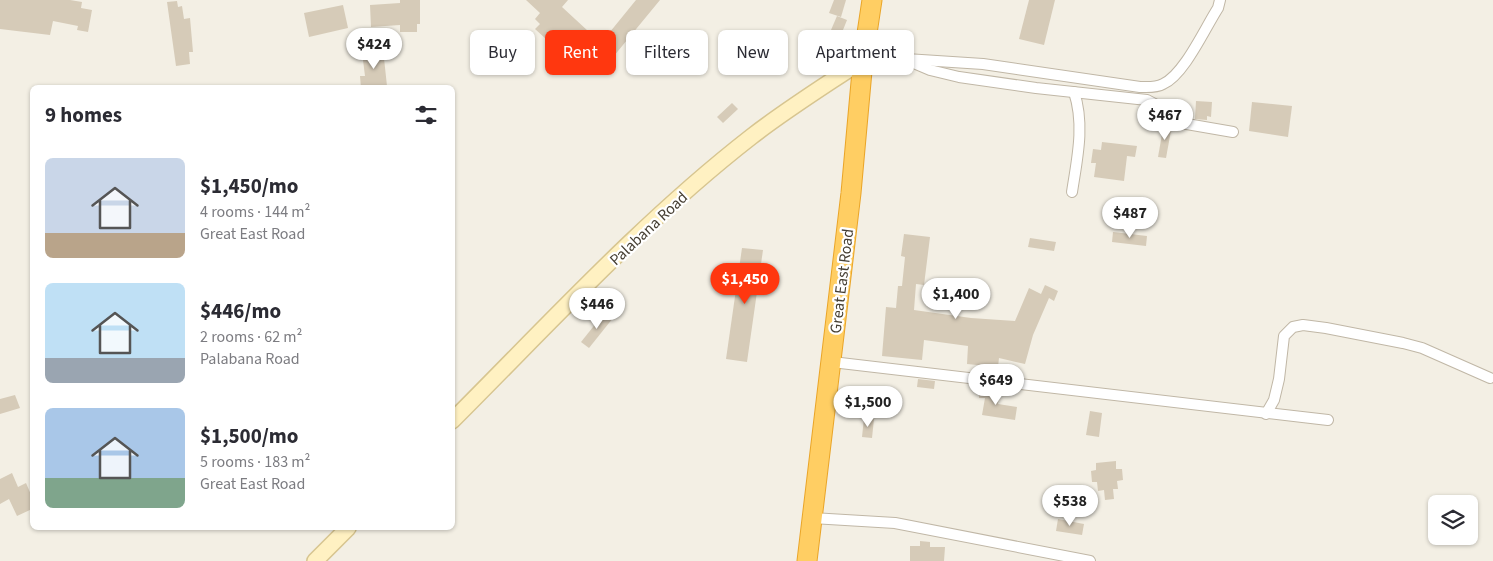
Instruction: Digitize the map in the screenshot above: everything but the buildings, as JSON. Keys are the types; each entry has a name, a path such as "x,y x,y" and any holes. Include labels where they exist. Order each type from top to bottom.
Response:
{"highway":[{"name":"Great East Road","path":"868,30 872,0"},
{"name":"Great East Road","path":"807,561 852,193 862,75"}],"street":[{"path":"914,60 975,63 1140,87 1154,87 1171,79 1182,66 1218,8 1220,0"},
{"path":"914,63 930,70 959,77 1147,100 1166,110 1181,123 1233,132"},
{"name":"Palabana Road","path":"455,418 596,276 707,174 782,113 840,75"},
{"path":"1072,192 1080,136 1080,120 1074,92"},
{"path":"1266,414 1274,400 1279,379 1284,336 1292,327 1303,325 1422,348 1490,378"},
{"path":"832,362 1328,420"},
{"path":"812,518 895,523 1090,561"},
{"path":"315,561 346,530"}]}
